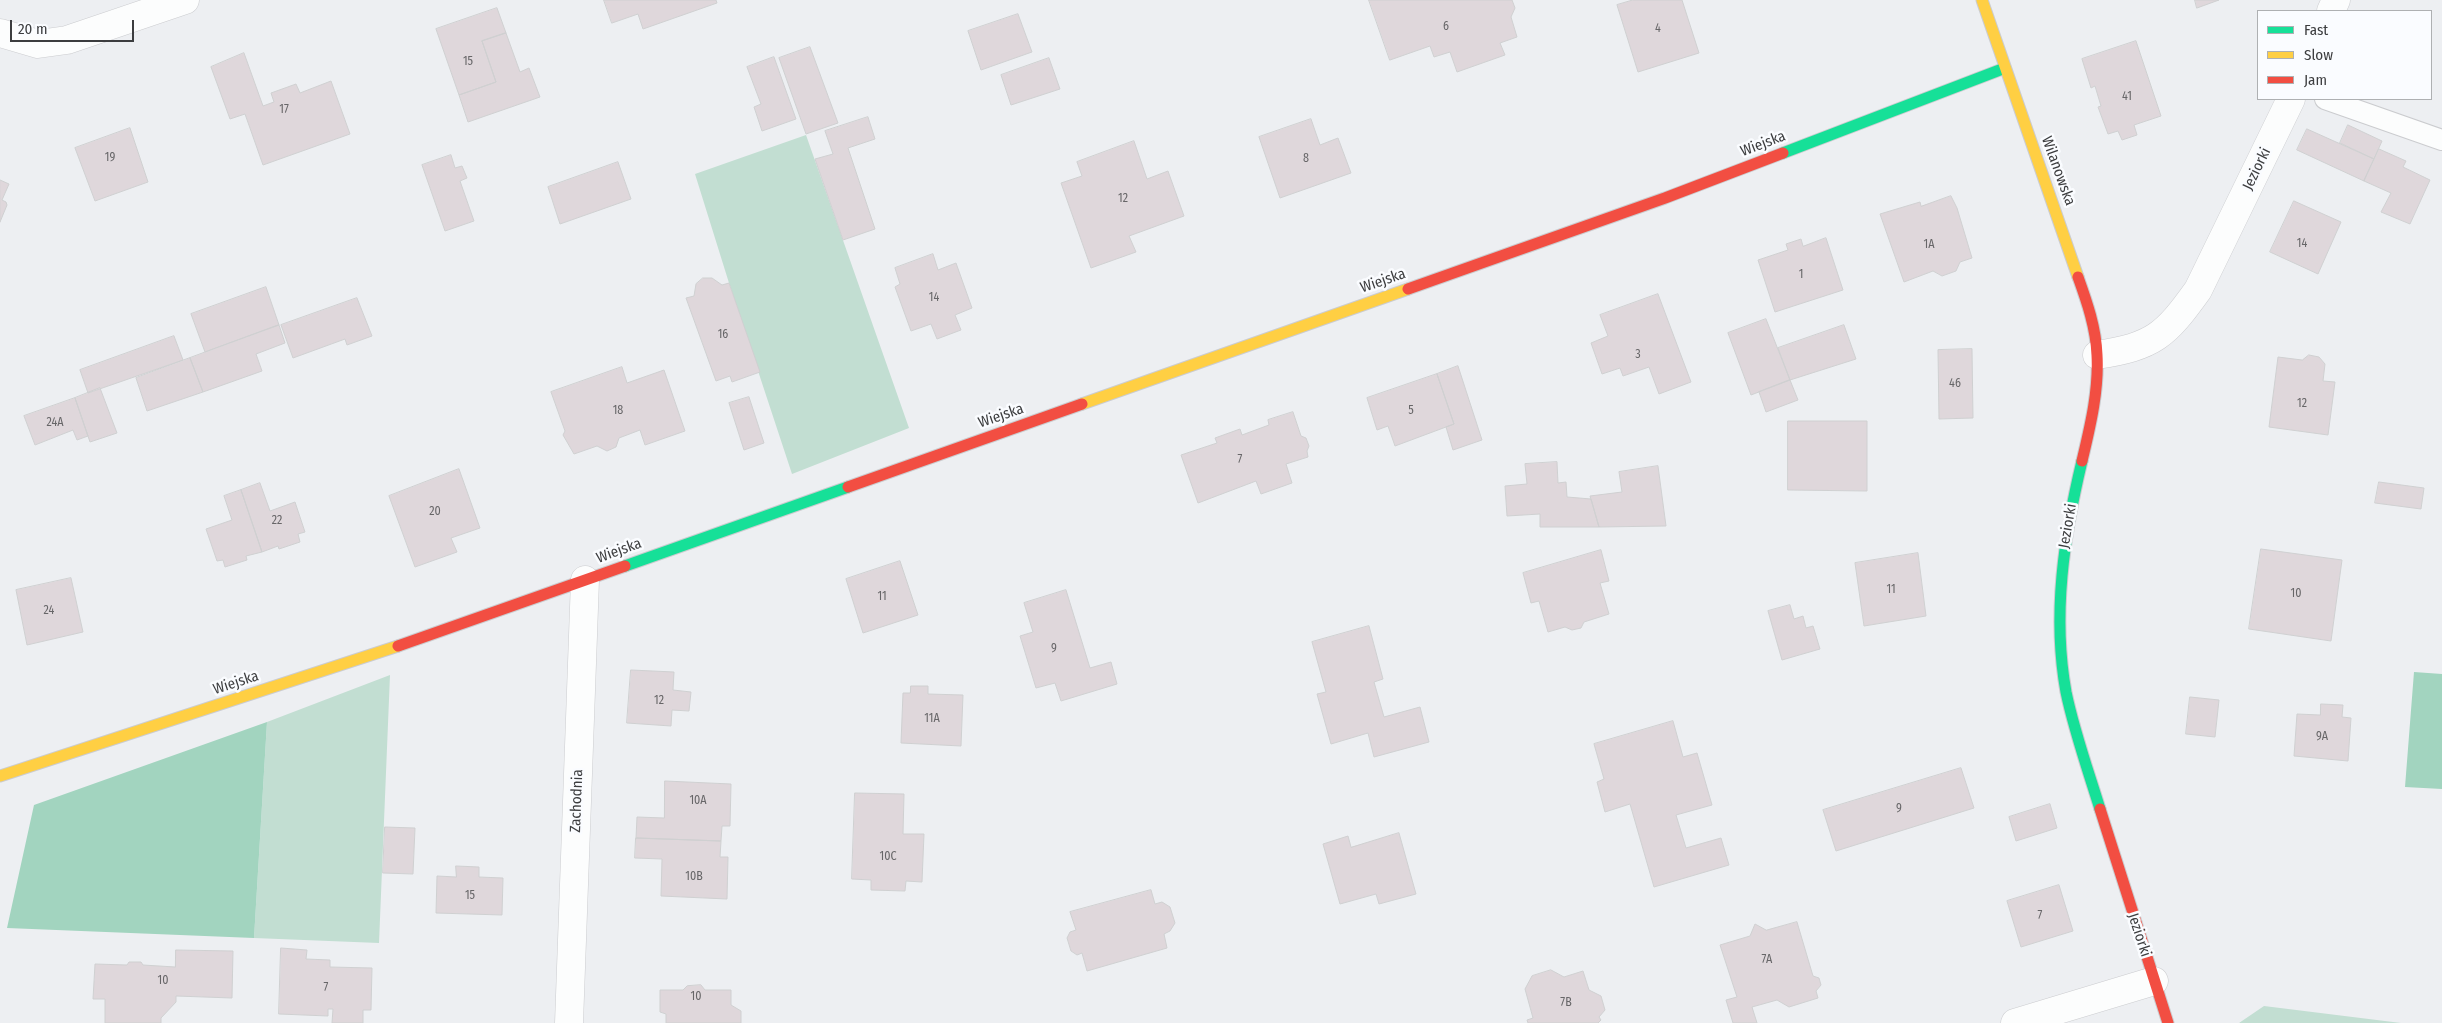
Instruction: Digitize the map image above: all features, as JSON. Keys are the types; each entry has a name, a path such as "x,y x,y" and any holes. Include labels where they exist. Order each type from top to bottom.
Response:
{"street":[{"path":"0,33 38,44 67,40 186,0"},
{"name":"Wilanowska","path":"1982,0 2089,307 2097,355"},
{"name":"Wiejska","path":"0,776 377,653 584,580 1655,201 2006,68"},
{"name":"Jeziorki","path":"2168,1023 2081,750 2066,691 2061,642 2062,567 2072,501 2093,414 2097,355 2130,350 2161,336 2180,316 2198,290 2291,100"},
{"name":"Zachodnia","path":"569,1023 584,580"},
{"path":"2015,1023 2154,981"}],"lane":[{"path":"2328,100 2442,140"}],"green space":[{"path":"806,135 909,428 792,474 695,174"},
{"path":"2414,672 2442,674 2442,789 2405,787"},
{"path":"390,675 379,943 254,938 267,722"},
{"path":"267,722 254,938 7,928 34,805"},
{"path":"2264,1006 2401,1023 2239,1023"}],"building":[{"path":"604,0 716,0 717,3 643,29 638,14 612,23"},
{"path":"1369,0 1512,0 1515,8 1511,17 1517,37 1500,43 1505,55 1457,72 1450,52 1434,57 1430,46 1390,60"},
{"path":"1633,0 1682,0 1699,53 1638,72 1617,5"},
{"path":"2195,0 2219,0 2197,8"},
{"path":"497,8 506,33 482,41 496,82 459,95 436,29"},
{"path":"1018,14 1032,52 981,70 968,31"},
{"path":"506,33 520,72 529,68 540,97 468,122 459,95 496,82 482,41"},
{"path":"2136,41 2161,116 2134,125 2137,135 2122,140 2118,131 2108,134 2098,107 2101,106 2095,86 2091,88 2082,59"},
{"path":"810,47 838,123 806,134 779,58"},
{"path":"244,53 263,106 274,102 271,93 296,84 300,93 331,81 350,134 263,165 245,114 230,119 211,67"},
{"path":"774,57 796,119 762,131 754,107 761,104 747,67"},
{"path":"1049,58 1060,89 1011,105 1001,75"},
{"path":"868,117 875,139 848,148 875,229 843,240 815,159 833,154 825,131"},
{"path":"1311,119 1320,145 1338,138 1351,173 1280,198 1259,137"},
{"path":"2348,125 2382,141 2374,159 2340,143"},
{"path":"130,128 148,182 95,201 75,148"},
{"path":"2307,129 2374,159 2364,181 2297,150"},
{"path":"1134,141 1147,179 1168,171 1184,216 1129,236 1136,252 1091,268 1061,183 1082,176 1077,162"},
{"path":"2379,149 2406,161 2403,167 2430,180 2410,224 2381,212 2391,193 2364,181"},
{"path":"451,155 455,168 462,166 467,178 460,181 474,221 445,231 422,165"},
{"path":"618,162 631,199 560,224 548,187"},
{"path":"0,180 9,184 2,200 7,205 0,222"},
{"path":"1951,196 1957,208 1972,258 1960,262 1956,271 1942,276 1933,271 1904,282 1880,214 1920,202 1921,206"},
{"path":"2294,201 2341,222 2318,274 2270,252"},
{"path":"1826,238 1843,290 1775,312 1758,260 1788,250 1786,244 1801,239 1803,246"},
{"path":"933,254 938,270 956,263 972,308 955,315 961,330 937,339 931,324 911,331 895,287 900,284 895,268"},
{"path":"703,278 712,278 722,285 729,283 760,372 732,382 730,376 716,381 686,298 694,296 696,284"},
{"path":"266,287 279,325 205,352 191,314"},
{"path":"1658,294 1691,382 1659,394 1649,367 1623,376 1620,368 1602,374 1591,343 1608,336 1600,315"},
{"path":"357,298 372,336 347,345 345,339 293,358 281,325"},
{"path":"1766,319 1790,380 1751,395 1728,333"},
{"path":"279,325 285,343 256,354 262,371 203,392 190,358"},
{"path":"1844,325 1856,359 1790,380 1778,348"},
{"path":"174,336 183,360 88,393 80,370"},
{"path":"1972,349 1973,418 1939,419 1938,350"},
{"path":"2309,355 2319,357 2325,364 2323,381 2335,382 2328,435 2269,427 2278,357 2302,360"},
{"path":"190,358 203,392 147,411 136,378"},
{"path":"1458,366 1482,440 1453,450 1446,427 1454,424 1437,374"},
{"path":"622,367 627,383 664,370 685,431 645,445 640,430 619,438 616,447 607,451 597,446 574,454 563,435 565,431 551,392"},
{"path":"1437,374 1454,424 1395,446 1388,426 1377,430 1367,398"},
{"path":"1790,380 1798,400 1766,412 1759,392"},
{"path":"100,388 117,433 90,442 75,398"},
{"path":"749,397 764,443 744,450 729,403"},
{"path":"75,398 88,436 77,440 73,430 35,445 24,416"},
{"path":"1293,412 1301,436 1306,438 1309,446 1307,451 1308,457 1286,464 1292,483 1261,494 1256,481 1198,503 1181,455 1217,443 1215,438 1240,429 1242,435 1269,425 1268,420"},
{"path":"1788,421 1867,421 1867,491 1788,490"},
{"path":"1557,462 1558,483 1566,482 1567,497 1591,499 1599,527 1540,527 1540,514 1507,516 1505,486 1527,484 1525,464"},
{"path":"1658,466 1666,526 1599,527 1590,496 1622,492 1619,472"},
{"path":"459,469 480,528 451,538 457,552 415,567 389,496"},
{"path":"2379,482 2424,488 2421,509 2375,503"},
{"path":"260,483 270,511 295,502 305,532 298,534 300,542 279,549 278,546 262,552 241,490"},
{"path":"241,490 262,552 246,556 247,560 225,567 223,560 217,561 206,529 232,520 224,496"},
{"path":"2261,549 2342,560 2331,641 2249,629"},
{"path":"1601,550 1609,581 1600,583 1609,614 1584,622 1581,628 1572,630 1565,627 1548,632 1539,601 1531,603 1523,573"},
{"path":"1918,553 1926,616 1864,626 1855,563"},
{"path":"900,561 918,615 863,633 846,579"},
{"path":"71,578 83,632 27,645 16,590"},
{"path":"1066,590 1090,668 1111,662 1117,684 1061,701 1055,683 1036,688 1020,636 1033,632 1024,603"},
{"path":"1790,605 1794,619 1803,616 1806,628 1813,626 1820,649 1782,660 1768,611"},
{"path":"1369,626 1383,679 1374,682 1384,717 1420,707 1429,742 1374,757 1368,733 1331,744 1317,694 1326,692 1312,642"},
{"path":"631,670 674,672 673,690 691,692 689,711 672,710 671,726 627,723"},
{"path":"911,686 928,686 928,694 963,695 961,746 901,743 903,693 910,693"},
{"path":"2190,697 2219,700 2215,737 2186,734"},
{"path":"2321,704 2343,705 2342,717 2351,718 2348,761 2294,756 2297,714 2320,715"},
{"path":"1673,721 1683,757 1697,753 1712,805 1676,815 1686,848 1721,838 1729,865 1654,887 1630,804 1605,812 1597,782 1604,779 1594,744"},
{"path":"1961,768 1974,808 1836,851 1823,810"},
{"path":"665,781 731,784 730,826 722,826 721,841 636,838 637,817 664,818"},
{"path":"855,793 904,794 903,834 924,834 922,882 906,881 905,891 871,890 871,880 852,879"},
{"path":"2050,804 2057,828 2016,841 2009,817"},
{"path":"385,827 415,828 413,874 383,873"},
{"path":"1399,833 1416,894 1379,904 1376,894 1340,904 1323,844 1348,836 1351,847"},
{"path":"636,838 721,841 720,857 728,857 727,899 661,896 662,859 635,858"},
{"path":"456,866 479,867 479,877 503,878 502,915 436,913 437,876 456,877"},
{"path":"2059,885 2073,931 2021,947 2007,901"},
{"path":"1151,890 1155,904 1162,902 1170,907 1175,923 1170,931 1164,934 1167,948 1087,971 1082,953 1077,955 1071,951 1067,938 1070,932 1076,930 1070,912"},
{"path":"1797,922 1813,976 1819,978 1821,985 1816,991 1818,998 1789,1007 1777,1000 1752,1007 1757,1023 1733,1023 1726,1000 1737,997 1720,945 1750,936 1755,924 1766,930"},
{"path":"281,948 307,950 306,959 330,960 330,967 372,968 371,1010 363,1010 363,1023 332,1023 333,1009 328,1009 328,1016 279,1014"},
{"path":"176,950 233,951 232,998 176,996 176,1002 161,1018 161,1023 105,1023 105,999 93,999 95,964 127,965 129,962 141,962 143,965 175,967"},
{"path":"1551,970 1564,977 1583,971 1589,990 1601,996 1605,1010 1599,1017 1601,1020 1598,1023 1528,1023 1527,1020 1533,1018 1525,989 1532,976"},
{"path":"701,985 705,990 731,990 731,1005 741,1011 741,1023 666,1023 666,1014 660,1012 660,990 683,990 687,986"}],"traffic: fast":[{"path":"1783,153 2005,68"},
{"path":"2082,461 2065,547 2060,605 2060,634 2062,663 2069,707 2100,809"},
{"path":"625,566 848,487"}],"traffic: slow":[{"path":"1982,0 2078,277"},
{"path":"1082,404 1408,289"},
{"path":"0,776 398,646"}],"traffic: jam":[{"path":"1408,289 1665,198 1783,153"},
{"path":"2078,277 2093,325 2097,355 2097,382 2091,422 2082,461"},
{"path":"848,487 1082,404"},
{"path":"398,646 625,566"},
{"path":"2100,809 2168,1023"}]}
